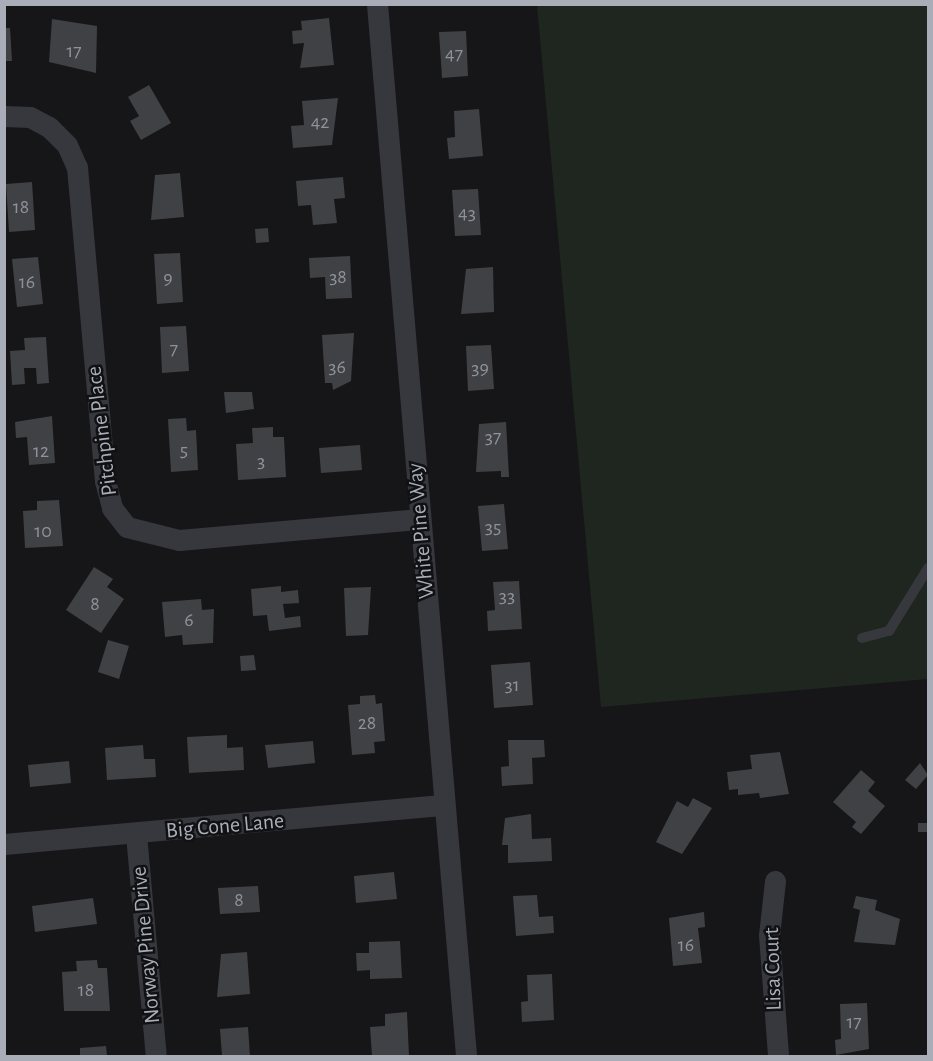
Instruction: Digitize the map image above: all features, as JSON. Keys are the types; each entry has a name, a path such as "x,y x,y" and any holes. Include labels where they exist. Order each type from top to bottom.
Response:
{"street":[{"name":"White Pine Way","path":"377,4 466,1056"},
{"name":"Pitchpine Place","path":"4,116 30,117 49,127 67,145 77,167 105,482 112,508 127,527 179,540 420,519"},
{"name":"Big Cone Lane","path":"4,844 444,805"},
{"name":"Norway Pine Drive","path":"136,834 156,1056"},
{"name":"Lisa Court","path":"775,881 769,935 778,1056"}],"lane":[{"path":"862,638 889,631 928,568"}],"shaded area":[{"path":"537,5 928,5 928,679 601,707"}],"building":[{"path":"329,18 334,65 300,68 304,43 293,44 292,31 302,30 301,21"},
{"path":"52,19 97,26 96,73 49,62"},
{"path":"4,28 10,28 12,61 4,61"},
{"path":"466,31 468,76 442,78 439,32"},
{"path":"149,85 171,123 141,140 130,121 139,116 128,97"},
{"path":"338,98 332,145 293,148 291,126 304,125 302,101"},
{"path":"479,109 483,156 449,159 447,138 455,137 454,111"},
{"path":"180,173 184,217 151,220 155,175"},
{"path":"343,177 345,198 334,199 337,223 313,225 311,205 298,206 296,181"},
{"path":"32,182 35,230 9,232 6,184"},
{"path":"478,189 481,235 455,236 452,190"},
{"path":"268,228 269,242 256,243 255,229"},
{"path":"180,253 183,302 157,304 154,254"},
{"path":"350,256 352,298 326,299 325,277 310,278 309,258"},
{"path":"38,257 43,304 17,307 12,259"},
{"path":"493,267 494,312 461,314 466,269"},
{"path":"186,326 189,371 162,373 160,327"},
{"path":"354,333 351,381 333,390 332,383 325,383 322,335"},
{"path":"46,337 49,383 37,384 36,368 24,368 25,384 12,385 10,351 25,350 24,338"},
{"path":"491,345 494,389 468,391 466,346"},
{"path":"224,392 252,392 254,409 226,413"},
{"path":"52,416 55,463 29,465 27,437 16,438 15,422"},
{"path":"186,418 187,431 196,430 198,470 171,472 168,419"},
{"path":"506,422 509,477 501,477 501,471 476,472 479,424"},
{"path":"273,427 273,437 284,437 286,477 238,480 236,444 253,443 252,428"},
{"path":"360,445 362,470 321,473 319,448"},
{"path":"59,500 63,546 25,548 23,511 37,510 37,501"},
{"path":"504,504 508,549 482,551 478,506"},
{"path":"94,567 113,579 107,587 124,599 101,633 66,610"},
{"path":"519,581 522,629 488,631 487,611 495,610 493,582"},
{"path":"281,586 281,592 298,590 299,603 283,604 285,618 300,616 301,627 269,631 267,615 253,616 251,589"},
{"path":"371,587 368,635 346,636 344,588"},
{"path":"201,599 202,610 214,609 213,643 183,645 182,635 165,637 162,602"},
{"path":"108,640 129,646 119,679 98,672"},
{"path":"254,655 256,670 241,671 240,656"},
{"path":"530,662 533,705 494,708 491,665"},
{"path":"375,695 376,704 382,703 385,741 374,742 375,753 352,755 348,705 360,704 360,696"},
{"path":"227,735 227,748 243,747 244,770 189,773 187,737"},
{"path":"508,740 544,740 545,757 532,758 533,784 502,786 501,767 509,766"},
{"path":"313,741 315,763 268,768 265,745"},
{"path":"143,745 144,759 155,759 156,777 107,780 105,748"},
{"path":"780,752 789,794 760,798 759,793 738,795 738,789 729,790 727,772 752,769 750,755"},
{"path":"69,761 71,783 30,787 28,765"},
{"path":"920,763 928,775 916,789 905,780"},
{"path":"861,770 875,782 868,791 885,806 861,834 852,827 856,822 833,802"},
{"path":"693,798 712,808 682,854 656,842 677,801 688,807"},
{"path":"531,814 532,839 551,838 552,861 508,863 508,845 502,845 505,818"},
{"path":"918,823 928,823 928,832 918,832"},
{"path":"394,872 397,899 356,903 354,876"},
{"path":"258,886 260,912 220,914 218,888"},
{"path":"537,895 539,917 553,916 554,933 516,936 513,896"},
{"path":"856,896 877,900 875,910 900,919 895,945 854,942 860,910 853,908"},
{"path":"93,898 97,924 35,932 32,906"},
{"path":"704,912 705,927 698,928 702,963 673,966 669,918"},
{"path":"400,941 402,978 370,979 370,970 357,971 356,953 369,953 369,942"},
{"path":"247,952 250,994 217,997 221,954"},
{"path":"97,960 98,968 107,968 110,1011 64,1011 62,972 77,971 76,961"},
{"path":"552,974 554,1020 522,1022 521,1002 528,1001 527,975"},
{"path":"867,1003 869,1049 836,1055 835,1040 841,1039 840,1004"},
{"path":"407,1012 409,1056 372,1056 370,1027 385,1026 385,1014"},
{"path":"248,1027 250,1056 222,1056 220,1029"},
{"path":"106,1046 107,1056 80,1056 80,1048"}]}
